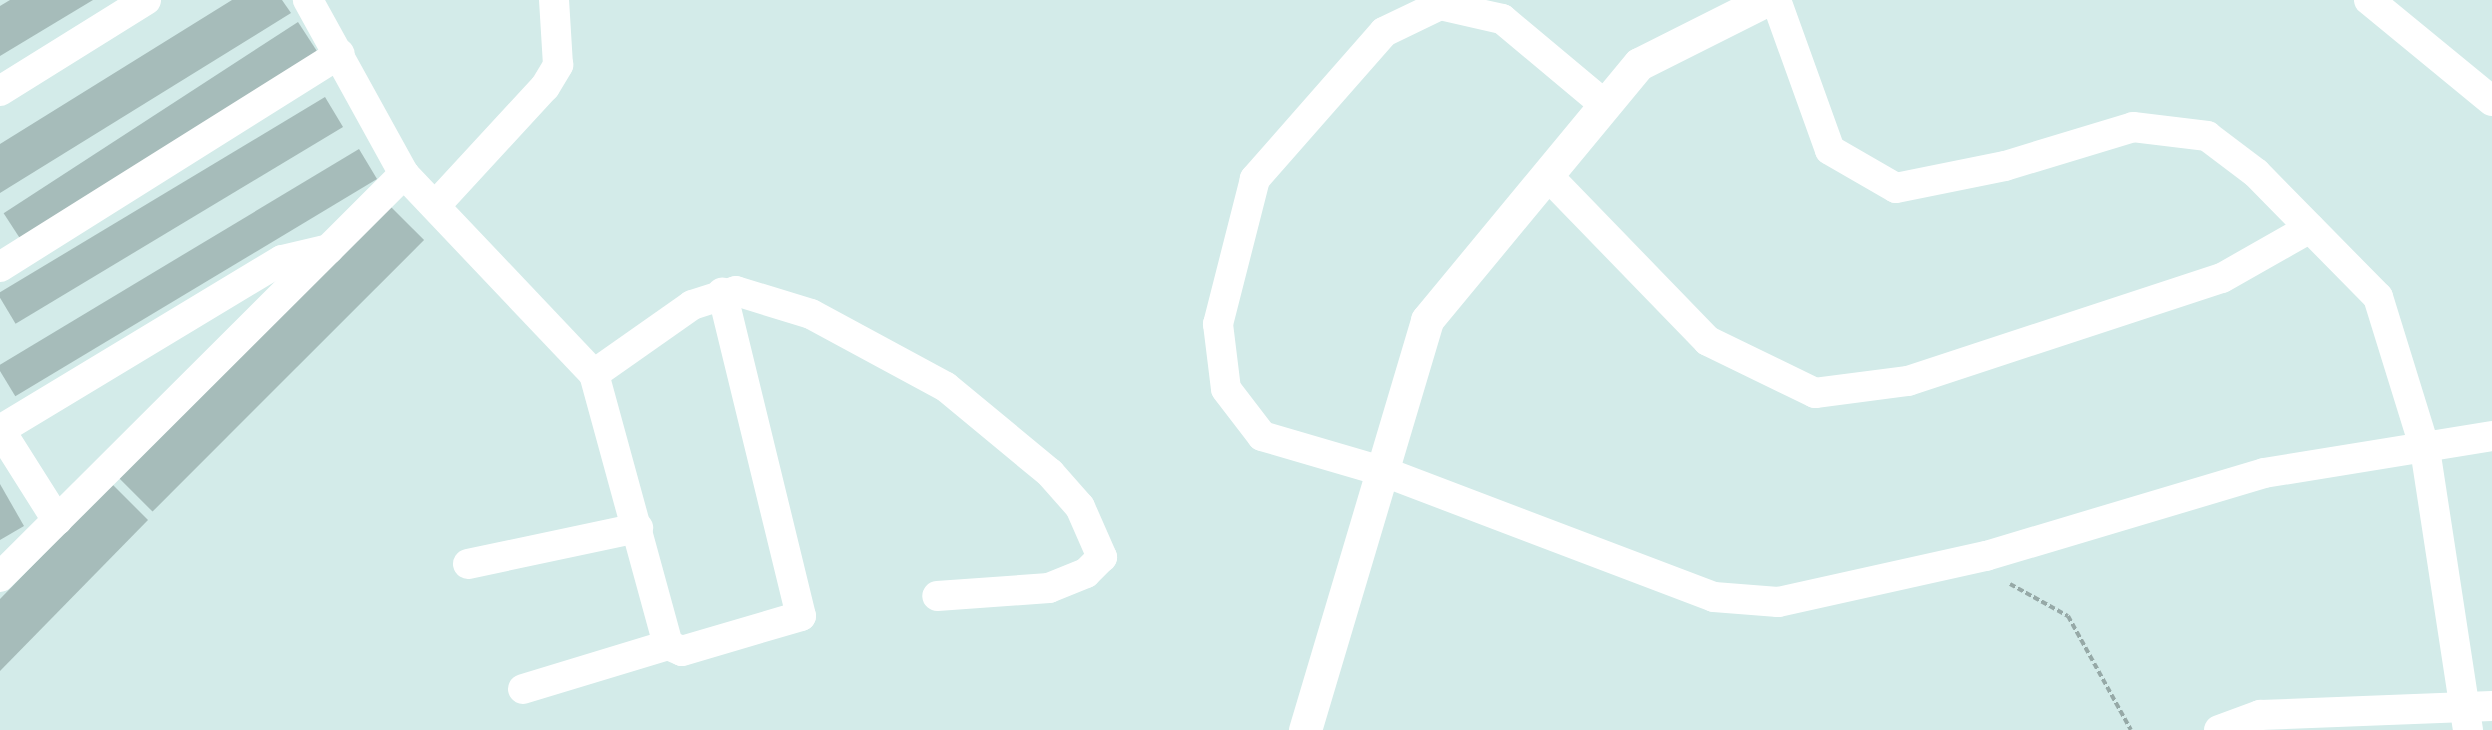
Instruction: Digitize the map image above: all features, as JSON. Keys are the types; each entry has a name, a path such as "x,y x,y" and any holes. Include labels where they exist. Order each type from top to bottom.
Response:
{"street":[{"path":"0,91 146,0"},
{"path":"308,0 340,54 404,174 594,374 638,528 668,645"},
{"path":"435,206 545,87 558,65 554,0"},
{"path":"1305,730 1427,320 1639,64 1766,0"},
{"path":"1776,0 1830,150 1896,188 2005,166 2133,127 2207,136 2256,173 2378,297 2426,449 2475,713 2305,722 2260,715 2219,730"},
{"path":"2369,0 2492,101"},
{"path":"1605,105 1502,19 1440,5 1384,32 1255,178 1218,324 1226,389 1262,436 1382,471 1714,597 1778,602 1986,556 2264,473 2426,449 2492,436"},
{"path":"0,267 340,54"},
{"path":"0,577 404,174"},
{"path":"1547,175 1708,341 1815,393 1908,381 2211,282 2310,228"},
{"path":"57,520 0,430 282,260 329,249"},
{"path":"594,374 692,305 722,292 812,314 946,387 1050,472 1080,507 1102,546 1096,566 1049,588 937,596"},
{"path":"523,689 668,645 682,651 698,648 801,616 722,292"},
{"path":"468,564 638,528"}],"path":[{"path":"1986,556 2016,590 2068,616 2131,730"}],"building":[{"path":"10,0 93,0 0,56 0,6"},
{"path":"232,0 282,0 291,13 0,193 0,144"},
{"path":"298,22 321,58 27,249 4,213"},
{"path":"325,97 343,127 16,324 0,298 0,292"},
{"path":"359,149 377,179 15,396 0,371 0,365"},
{"path":"388,204 424,240 153,512 116,476"},
{"path":"0,484 24,526 0,540"},
{"path":"112,484 148,520 0,671 0,599"}]}
